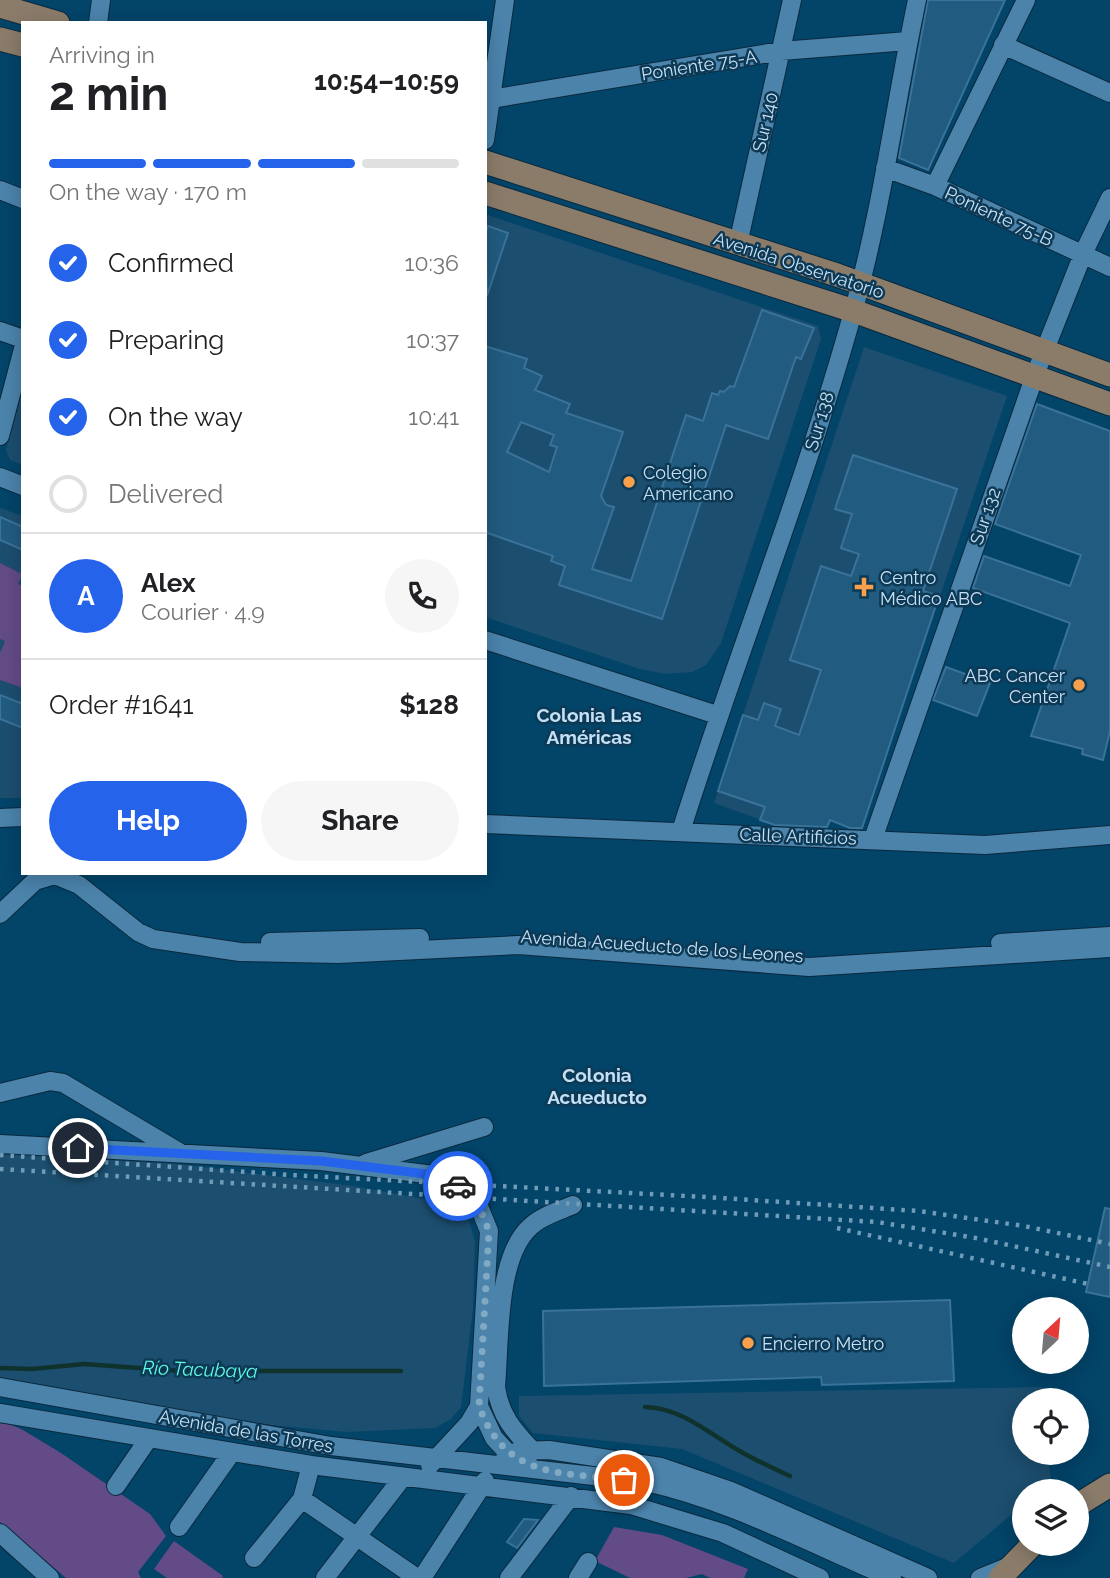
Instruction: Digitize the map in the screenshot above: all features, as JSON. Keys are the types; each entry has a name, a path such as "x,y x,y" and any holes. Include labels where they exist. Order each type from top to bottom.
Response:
{"main road":[{"path":"0,6 51,21"},
{"path":"0,39 21,45"},
{"name":"Avenida Observatorio","path":"487,163 860,283 1110,375"},
{"name":"Avenida Observatorio","path":"487,194 854,311 1110,404"},
{"path":"1089,1498 1110,1485"},
{"path":"1006,1571 1021,1556"}],"street":[{"path":"98,21 101,0"},
{"path":"487,126 505,0"},
{"name":"Sur 140","path":"738,244 792,0"},
{"name":"Sur 138","path":"681,831 718,715 788,522 854,311 886,168 917,0"},
{"path":"935,186 1026,0"},
{"name":"Poniente 75-A","path":"491,99 781,51 908,41"},
{"path":"1003,45 1110,93"},
{"name":"Poniente 75-B","path":"886,168 935,186 1110,267"},
{"path":"0,190 21,198"},
{"name":"Sur 132","path":"873,839 1035,375 1083,254 1110,198"},
{"path":"0,331 21,338"},
{"path":"0,436 21,357"},
{"path":"0,477 21,485"},
{"path":"487,641 718,715"},
{"path":"0,818 21,817"},
{"name":"Calle Artificios","path":"487,824 985,845 1110,835"},
{"name":"Avenida Acueducto de los Leones","path":"0,914 35,881 48,875 62,876 79,885 138,932 167,943 265,953 338,954 518,945 809,967 1110,948"},
{"name":"Avenida Acueducto de los Leones","path":"214,948 249,942 512,935 809,957 1110,936"},
{"path":"0,1093 37,1083 63,1083 181,1154"},
{"path":"359,1165 484,1127"},
{"path":"0,1144 359,1165 450,1177 480,1209 489,1231 479,1406 486,1426 509,1454 534,1469"},
{"path":"532,1450 512,1430 498,1402 496,1387 507,1270 513,1249 530,1226 573,1205"},
{"name":"Avenida de las Torres","path":"0,1387 331,1446 494,1467 646,1482 684,1491 892,1578"},
{"path":"325,1578 409,1478 436,1460 479,1406"},
{"name":"Avenida de las Torres","path":"0,1413 311,1465 631,1505 723,1533 820,1578"},
{"path":"116,1486 149,1438"},
{"path":"302,1499 420,1578 494,1467 509,1454 532,1450 623,1460 695,1477 928,1578"},
{"path":"179,1527 232,1452"},
{"path":"254,1558 302,1499 311,1465"},
{"path":"509,1578 571,1496"},
{"path":"0,1533 50,1578"},
{"path":"578,1578 588,1562"},
{"path":"980,1578 1006,1571"}],"shaded area":[{"name":"Colegio Americano","path":"487,215 818,326 821,339 721,643 706,665 692,672 666,674 640,669 487,618"},
{"name":"Centro Médico ABC","path":"864,347 1007,396 861,832 831,820 826,829 789,816 778,826 714,803"},
{"path":"21,396 21,464 10,460 6,450"},
{"path":"0,508 21,515 21,798 0,798"},
{"path":"0,563 21,574 18,584 21,585 21,687 0,680 0,653 5,641 0,639"},
{"path":"0,1153 179,1164 353,1186 446,1203 469,1220 475,1242 473,1309 461,1407 451,1419 435,1428 346,1432 271,1425 0,1381"},
{"path":"1042,1387 1012,1388 1012,1465 1049,1465 1051,1479 1012,1479 1012,1514 954,1563 682,1449 533,1433 519,1416 519,1396"},
{"path":"0,1420 23,1430 61,1453 150,1514 166,1536 138,1572 141,1578 66,1578 0,1522"},
{"path":"614,1527 662,1535 748,1569 744,1578 710,1578 702,1574 686,1578 630,1578 595,1561"},
{"path":"174,1541 223,1576 222,1578 167,1578 154,1569"}],"building":[{"path":"928,0 1005,0 928,170 899,158"},
{"path":"488,226 508,233 487,296"},
{"path":"762,310 814,328 801,359 796,357 768,439 726,425 662,619 559,585 565,566 551,561 553,556 487,533 487,347 527,359 524,368 542,376 535,390 570,404 566,413 623,432 601,496 606,505 614,507 592,569 631,581 686,415 703,421 712,393 718,395 730,386 734,387","holes":["521,422 554,435 550,445 557,447 549,472 507,452"]},
{"path":"1037,404 1110,431 1110,731 1103,760 1082,754 1083,749 1031,736 1070,623 973,588 984,556 1070,586 1081,555 995,524"},
{"path":"853,455 957,489 923,591 939,596 862,828 850,828 830,820 827,827 775,825 760,820 765,807 718,791 743,715 758,720 764,703 781,709 775,726 799,735 821,670 790,660 821,566 851,576 859,554 841,548 852,514 835,509"},
{"path":"0,517 21,526 21,549 0,540"},
{"path":"946,667 990,683 977,716 933,700"},
{"path":"0,695 21,703 21,727 0,719"},
{"path":"1105,1208 1110,1209 1110,1297 1086,1292"},
{"name":"Encierro Metro","path":"950,1300 954,1381 822,1385 821,1377 544,1386 543,1311"},
{"path":"524,1519 538,1520 517,1548 507,1542"}],"waterway":[{"name":"Río Tacubaya","path":"0,1368 32,1369 84,1364 180,1371 401,1371"},
{"name":"Río Tacubaya","path":"645,1407 672,1412 685,1418 761,1463 790,1476"}],"railway":[{"path":"0,1155 290,1175 918,1211 1024,1226 1110,1244"},
{"path":"0,1169 877,1222 976,1238 1110,1267"},
{"path":"837,1228 1088,1284"}],"way so far":[{"path":"458,1186 480,1209 489,1231 479,1406 486,1426 509,1454 534,1469 624,1480"}],"place":[{"name":"Colegio Americano","path":"629,482"},
{"name":"Centro Médico ABC","path":"864,587"},
{"name":"ABC Cancer Center","path":"1079,685"},
{"name":"Encierro Metro","path":"748,1343"}],"district":[{"name":"Colonia Las Américas","path":"589,726"},
{"name":"Colonia Acueducto","path":"597,1086"}],"route":[{"path":"78,1148 321,1161 450,1177 458,1186"}]}
